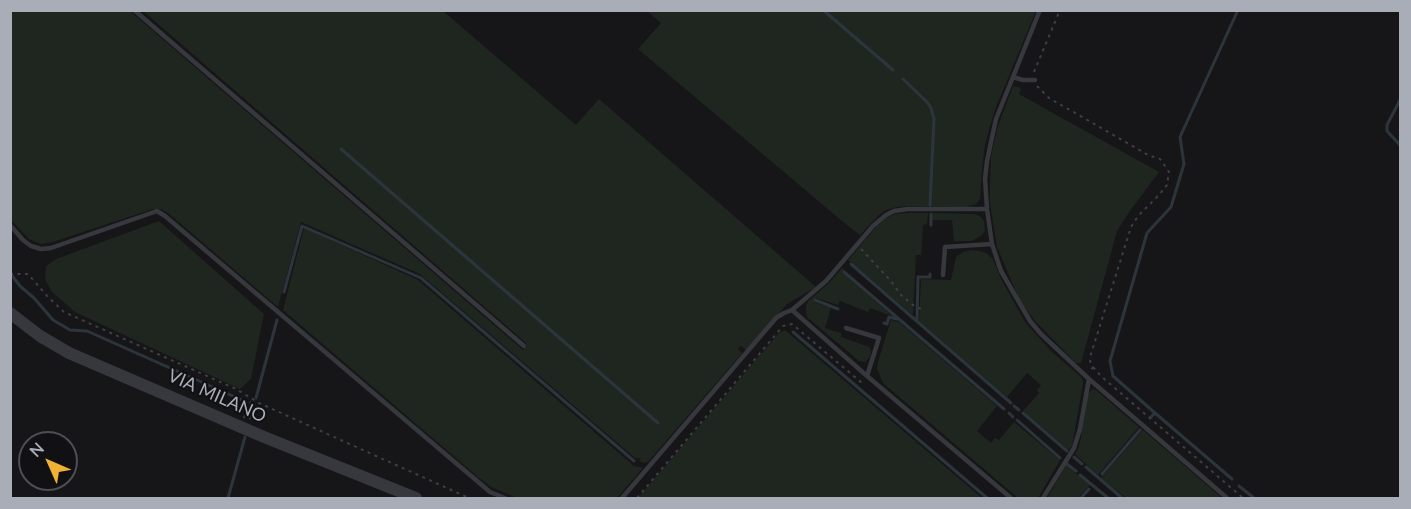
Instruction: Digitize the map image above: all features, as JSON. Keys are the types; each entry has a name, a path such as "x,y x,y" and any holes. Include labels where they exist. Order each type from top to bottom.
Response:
{"street":[{"name":"VIA MILANO","path":"10,313 39,336 69,352 416,498"}],"lane":[{"path":"134,10 524,346"},
{"path":"1040,10 996,119 987,161 987,210 992,244 1001,271 1030,321 1054,348 1227,498"},
{"path":"1013,77 1035,80"},
{"path":"622,498 776,318 792,310 826,281 873,226 886,215 908,209 987,210"},
{"path":"10,225 23,240 41,249 51,248 157,211 490,492 505,498"},
{"path":"943,275 945,248 992,244"},
{"path":"792,310 1011,498"},
{"path":"846,328 879,338 867,375"},
{"path":"1043,498 1074,448 1080,429 1089,379"}],"path":[{"path":"1060,10 1034,72 1036,85 1049,98 1148,155 1160,159 1168,172 1167,184 1131,226 1090,361 1102,377 1243,498"},
{"path":"857,245 901,295 925,311"},
{"path":"10,274 28,274 64,312 236,389 259,403 469,498"},
{"path":"637,498 783,326 792,324 863,384"},
{"path":"1089,379 1093,368"},
{"path":"241,426 252,399"}],"shaded area":[{"path":"10,11 130,11 523,350 527,346 525,342 143,11 443,11 576,125 599,99 816,287 787,304 746,350 741,346 738,349 742,353 648,462 644,463 639,461 641,458 635,458 420,274 301,222 278,307 161,209 153,209 53,242 41,244 29,239 11,220"},
{"path":"647,11 1036,11 990,126 985,145 980,199 976,204 965,207 911,206 886,210 860,235 638,49 661,23"},
{"path":"1013,86 1021,88 1019,94 1159,172 1117,231 1081,363 1076,363 1034,320 1020,301 997,247 990,204 991,156 998,126"},
{"path":"928,213 927,224 923,225 921,255 916,255 913,315 848,260 886,218 895,214"},
{"path":"933,213 980,216 984,221 985,231 972,241 954,241 952,220 932,220"},
{"path":"159,221 264,314 251,379 240,389 75,312 52,292 45,279 46,266 56,259"},
{"path":"304,228 418,280 634,466 643,468 617,498 517,498 491,487 283,310"},
{"path":"972,250 986,253 993,259 1001,279 1025,322 1051,351 1083,380 1072,446 1069,450 1023,411 1039,393 1037,390 1041,385 1027,373 1007,397 919,321 921,279 951,280 956,257"},
{"path":"842,268 845,270 843,273 892,316 870,308 868,312 840,301 838,305 816,298 814,302 831,308 825,328 841,333 841,337 869,347 870,357 865,362 859,361 808,318 806,312 808,301"},
{"path":"891,320 899,322 997,406 977,431 991,443 995,438 999,440 1014,422 1060,460 1038,498 1018,498 883,383 877,369"},
{"path":"785,330 982,498 638,498 779,333"},
{"path":"1093,389 1139,427 1098,475 1075,454 1081,438 1088,393"},
{"path":"1143,430 1222,498 1126,498 1101,478"},
{"path":"1066,465 1090,485 1078,498 1047,498"}],"waterway":[{"path":"823,10 893,70"},
{"path":"1155,413 1113,376 1110,361 1147,233 1171,207 1184,164 1180,137 1238,10"},
{"path":"903,79 927,102 934,119 930,205"},
{"path":"1400,100 1387,125 1387,131 1400,145"},
{"path":"341,149 658,423"},
{"path":"931,214 931,225"},
{"path":"284,292 302,226 421,278 634,461"},
{"path":"851,264 1011,403"},
{"path":"844,272 1004,409"},
{"path":"10,273 53,320 70,330 87,331 244,401"},
{"path":"917,320 918,277 930,277 930,274"},
{"path":"815,300 838,309"},
{"path":"884,323 887,324 889,317 897,319"},
{"path":"256,398 277,320"},
{"path":"793,332 987,498"},
{"path":"250,418 254,404"},
{"path":"1014,406 1019,410"},
{"path":"1009,413 1013,417"},
{"path":"1023,413 1067,451"},
{"path":"1151,417 1155,413 1232,479"},
{"path":"1017,420 1060,458"},
{"path":"1102,474 1140,430"},
{"path":"228,498 245,437"},
{"path":"1074,457 1082,464"},
{"path":"1067,464 1076,471"},
{"path":"1086,467 1122,498"},
{"path":"1080,475 1108,498"},
{"path":"1239,486 1254,498"},
{"path":"1081,498 1089,489"}]}
